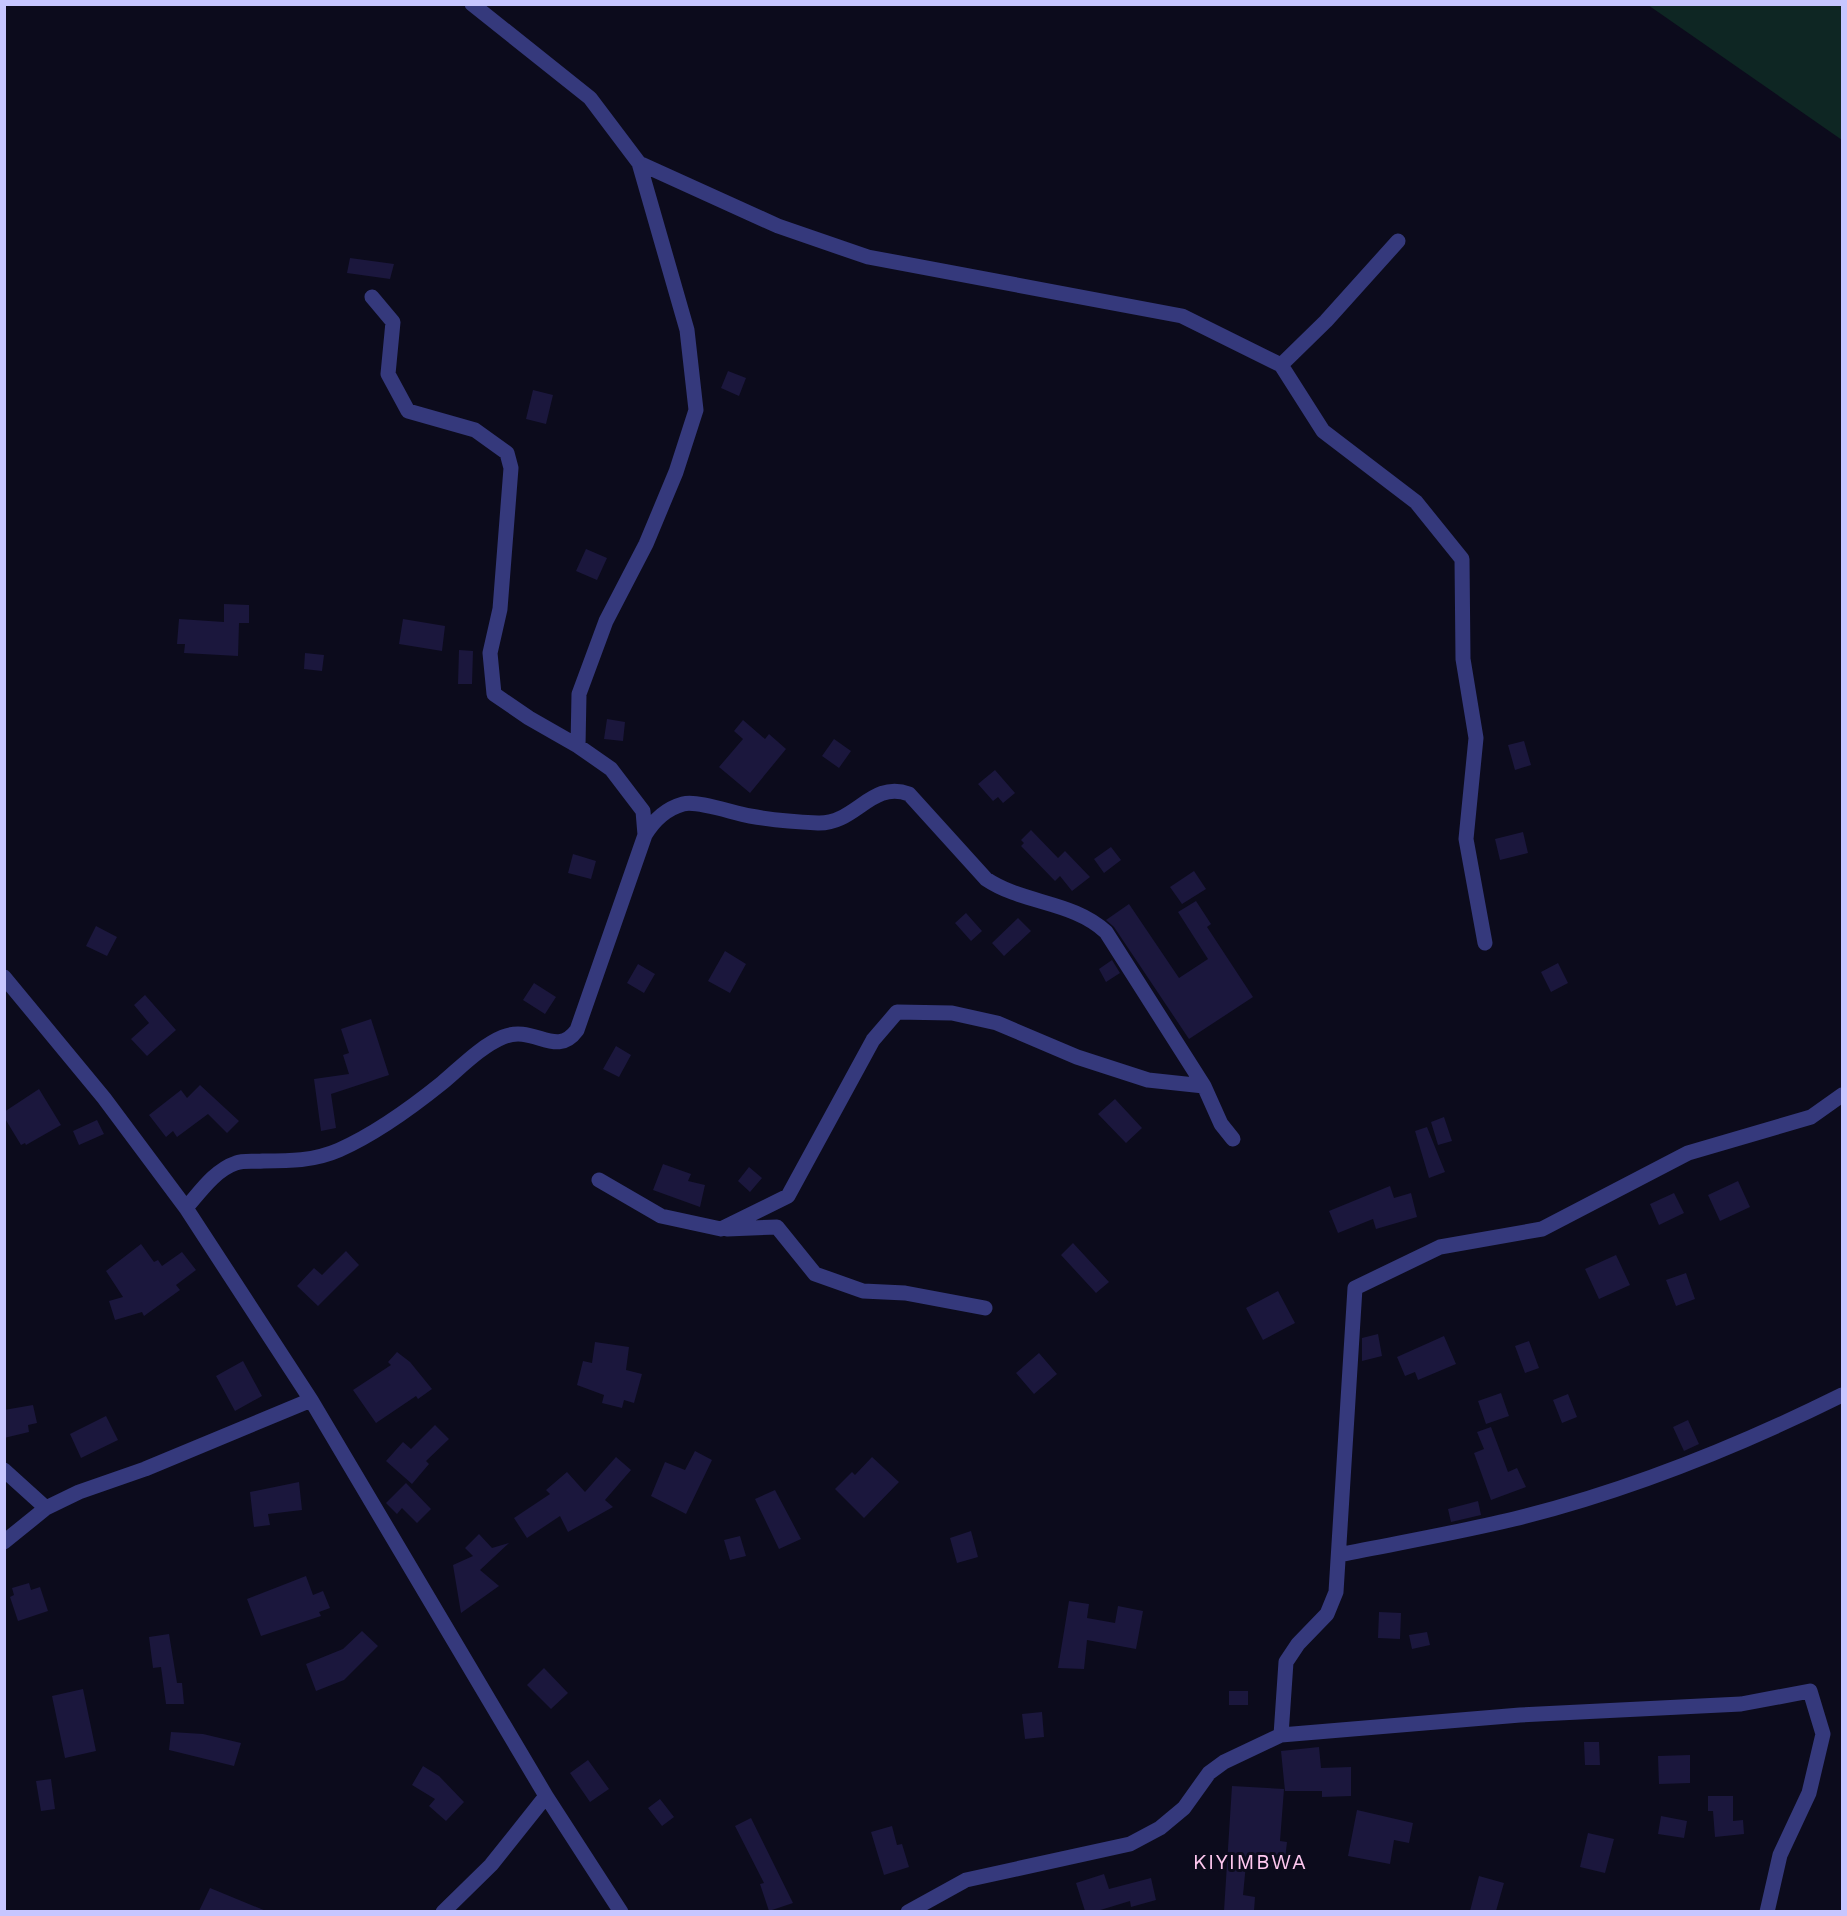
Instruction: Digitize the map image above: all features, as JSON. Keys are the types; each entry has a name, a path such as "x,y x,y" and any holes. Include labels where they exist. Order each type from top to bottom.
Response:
{"street":[{"path":"472,4 590,98 639,163 687,330 696,410 676,472 646,544 606,621 579,694 578,746"},
{"path":"639,163 778,226 868,257 1182,316 1281,365 1323,431 1416,502 1462,559 1463,659 1476,738 1466,839 1485,943"},
{"path":"1281,365 1326,321 1398,241"},
{"path":"372,297 393,322 388,374 408,411 475,430 507,453 511,468 500,609 490,653 494,694 611,769 643,811 645,835"},
{"path":"186,1208 219,1172 237,1162 299,1161 321,1157 362,1138 435,1088 497,1039 511,1034 524,1033 560,1043 570,1040 577,1030 645,835 660,815 685,803 751,816 820,823 838,820 883,791 897,790 909,794 986,879 999,888 1078,913 1093,921 1106,932 1204,1086 1221,1124 1233,1139"},
{"path":"4,977 104,1098 186,1208 311,1400 546,1796 621,1911"},
{"path":"721,1229 788,1196 873,1040 897,1012 952,1013 997,1023 1077,1057 1148,1080 1204,1086"},
{"path":"1281,1735 1286,1662 1298,1644 1327,1614 1336,1592 1355,1288 1440,1247 1542,1229 1688,1154 1811,1117 1842,1095"},
{"path":"600,1180 661,1216 721,1229 777,1227 815,1274 862,1291 904,1293 985,1308"},
{"path":"1339,1555 1514,1519 1634,1484 1756,1438 1842,1395"},
{"path":"4,1542 45,1508 79,1492 145,1469 311,1400"},
{"path":"4,1470 45,1508"},
{"path":"908,1911 966,1880 1130,1844 1168,1821 1184,1808 1209,1773 1224,1762 1281,1735 1520,1715 1740,1704 1810,1691 1823,1734 1809,1793 1780,1855 1767,1911"},
{"path":"443,1911 491,1865 546,1796"}],"green space":[{"path":"1648,5 1842,5 1842,140"}],"building":[{"path":"350,258 394,264 390,279 347,273"},
{"path":"728,371 746,378 739,396 721,388"},
{"path":"533,390 553,395 546,424 526,419"},
{"path":"586,549 607,558 597,580 576,571"},
{"path":"224,604 249,605 249,623 239,623 238,656 184,653 185,644 177,644 179,619 224,622"},
{"path":"403,619 445,626 442,651 399,644"},
{"path":"459,650 473,651 472,684 458,684"},
{"path":"305,653 324,655 322,671 304,669"},
{"path":"607,719 625,722 623,741 604,739"},
{"path":"743,720 765,739 769,734 786,749 750,793 719,767 743,739 734,731"},
{"path":"834,739 851,751 839,768 822,756"},
{"path":"1524,741 1531,765 1515,770 1508,745"},
{"path":"995,770 1015,793 1003,803 998,797 993,801 978,784"},
{"path":"1031,830 1058,858 1065,851 1090,877 1072,891 1060,876 1055,881 1021,846 1024,843 1021,840"},
{"path":"1523,832 1528,853 1500,860 1495,839"},
{"path":"1111,847 1121,860 1104,873 1094,859"},
{"path":"573,854 596,861 591,879 568,873"},
{"path":"1194,871 1206,889 1182,904 1170,887"},
{"path":"1196,901 1211,924 1207,927 1253,997 1189,1039 1114,927 1106,920 1129,904 1179,978 1208,959 1178,912"},
{"path":"966,913 982,931 971,941 955,923"},
{"path":"1018,918 1031,931 1004,956 992,943"},
{"path":"96,926 117,937 107,956 86,946"},
{"path":"725,951 746,964 730,993 708,981"},
{"path":"1112,960 1120,973 1106,982 1099,969"},
{"path":"1558,963 1568,983 1551,992 1541,972"},
{"path":"638,964 655,974 644,993 627,983"},
{"path":"534,983 556,997 545,1014 523,1000"},
{"path":"145,995 176,1030 147,1056 131,1039 149,1023 134,1005"},
{"path":"371,1019 389,1075 331,1094 336,1128 321,1131 314,1079 349,1074 343,1055 349,1053 341,1029"},
{"path":"616,1046 631,1055 619,1077 603,1069"},
{"path":"200,1085 239,1121 227,1133 208,1114 177,1137 173,1131 166,1137 149,1115 181,1090 187,1098"},
{"path":"39,1089 61,1125 26,1145 25,1143 21,1145 4,1117 4,1112"},
{"path":"1115,1099 1142,1128 1126,1143 1098,1114"},
{"path":"1444,1117 1452,1141 1438,1145 1431,1122"},
{"path":"97,1120 104,1134 79,1145 73,1131"},
{"path":"1427,1127 1445,1172 1429,1178 1415,1131"},
{"path":"663,1164 691,1174 688,1181 705,1185 700,1207 653,1190"},
{"path":"749,1167 762,1178 750,1192 738,1181"},
{"path":"1738,1181 1750,1207 1720,1221 1708,1195"},
{"path":"1390,1186 1394,1198 1411,1193 1417,1217 1376,1229 1373,1219 1338,1233 1329,1211"},
{"path":"1674,1193 1684,1213 1659,1225 1650,1204"},
{"path":"1073,1243 1109,1282 1096,1293 1061,1255"},
{"path":"141,1244 154,1262 158,1260 162,1266 182,1252 196,1270 176,1285 180,1290 144,1316 142,1312 115,1320 109,1301 123,1297 106,1271"},
{"path":"346,1251 359,1265 318,1306 297,1286 314,1268 322,1275"},
{"path":"1616,1255 1630,1285 1599,1299 1585,1269"},
{"path":"1686,1273 1695,1299 1676,1306 1666,1280"},
{"path":"1278,1291 1295,1323 1263,1340 1246,1308"},
{"path":"1378,1334 1382,1356 1362,1361 1362,1338"},
{"path":"1444,1336 1456,1364 1418,1380 1415,1372 1405,1376 1397,1357"},
{"path":"1529,1341 1539,1368 1525,1373 1515,1346"},
{"path":"595,1342 629,1347 626,1370 642,1374 634,1403 624,1400 622,1408 602,1403 604,1395 577,1385 583,1361 592,1363"},
{"path":"397,1352 410,1362 432,1389 418,1399 416,1396 376,1423 353,1390 391,1365 388,1362"},
{"path":"1039,1353 1057,1374 1034,1394 1016,1373"},
{"path":"243,1361 262,1396 235,1411 216,1376"},
{"path":"1501,1393 1509,1416 1486,1424 1478,1401"},
{"path":"1568,1394 1577,1417 1562,1423 1553,1400"},
{"path":"33,1405 37,1423 28,1425 29,1432 4,1438 4,1410"},
{"path":"106,1416 118,1440 81,1458 70,1434"},
{"path":"1688,1420 1699,1444 1684,1451 1673,1427"},
{"path":"435,1425 449,1439 426,1461 429,1464 412,1484 386,1461 403,1442 411,1449"},
{"path":"1491,1427 1508,1472 1517,1468 1526,1487 1491,1500 1474,1453 1484,1449 1477,1432"},
{"path":"695,1451 712,1460 686,1514 651,1496 665,1462 685,1470"},
{"path":"616,1457 631,1470 605,1500 613,1507 568,1532 560,1516 527,1538 514,1518 550,1494 546,1490 567,1472 585,1492"},
{"path":"872,1457 899,1482 864,1518 835,1489 852,1472 855,1475"},
{"path":"299,1482 302,1510 268,1514 270,1525 254,1527 250,1492"},
{"path":"406,1483 431,1509 417,1523 402,1508 397,1514 386,1503"},
{"path":"775,1490 801,1539 779,1549 755,1499"},
{"path":"1478,1501 1481,1515 1451,1522 1448,1509"},
{"path":"971,1531 978,1557 957,1563 950,1538"},
{"path":"479,1534 492,1548 509,1543 480,1570 499,1586 461,1613 453,1565 473,1556 465,1548"},
{"path":"740,1536 746,1556 730,1560 724,1540"},
{"path":"306,1576 313,1595 323,1591 330,1608 319,1612 321,1616 261,1636 247,1599"},
{"path":"29,1583 31,1590 40,1587 48,1611 18,1621 10,1597 14,1595 12,1588"},
{"path":"1069,1601 1089,1604 1087,1618 1115,1623 1118,1606 1143,1611 1136,1649 1087,1640 1084,1669 1058,1668"},
{"path":"1379,1612 1401,1613 1400,1639 1378,1638"},
{"path":"362,1631 378,1646 344,1680 316,1691 306,1664 343,1649"},
{"path":"1427,1632 1430,1645 1412,1649 1409,1635"},
{"path":"169,1634 177,1683 182,1683 184,1704 166,1704 161,1667 153,1668 149,1637"},
{"path":"544,1668 568,1693 551,1709 527,1685"},
{"path":"83,1689 96,1751 65,1758 52,1696"},
{"path":"1229,1691 1248,1691 1248,1705 1229,1705"},
{"path":"1042,1712 1044,1737 1025,1739 1022,1714"},
{"path":"171,1732 203,1734 241,1743 234,1766 169,1750"},
{"path":"1584,1742 1599,1742 1600,1765 1585,1765"},
{"path":"1319,1747 1321,1768 1351,1767 1351,1796 1322,1797 1322,1791 1285,1791 1281,1751"},
{"path":"1690,1755 1690,1783 1659,1784 1658,1756"},
{"path":"588,1760 609,1789 590,1802 570,1773"},
{"path":"423,1766 439,1776 464,1802 446,1821 429,1806 435,1799 412,1785"},
{"path":"51,1779 55,1809 41,1811 36,1781"},
{"path":"1232,1786 1284,1789 1280,1841 1287,1842 1284,1868 1246,1864 1243,1895 1255,1897 1254,1911 1224,1911"},
{"path":"1708,1796 1733,1796 1733,1821 1743,1820 1744,1834 1715,1837 1713,1811 1708,1811"},
{"path":"660,1799 674,1817 662,1826 648,1808"},
{"path":"1357,1810 1413,1823 1409,1843 1394,1840 1390,1864 1348,1856"},
{"path":"1661,1816 1687,1821 1684,1838 1658,1834"},
{"path":"751,1818 793,1903 769,1911 760,1884 764,1883 735,1826"},
{"path":"892,1826 897,1845 902,1844 909,1867 884,1875 871,1832"},
{"path":"1588,1833 1614,1839 1605,1873 1580,1867"},
{"path":"1104,1874 1109,1889 1151,1878 1156,1900 1131,1907 1130,1901 1097,1911 1085,1911 1076,1883"},
{"path":"1479,1876 1504,1883 1496,1911 1470,1911"},
{"path":"210,1888 266,1911 199,1911"}],"district":[{"name":"KIYIMBWA","path":"1250,1862"}]}
